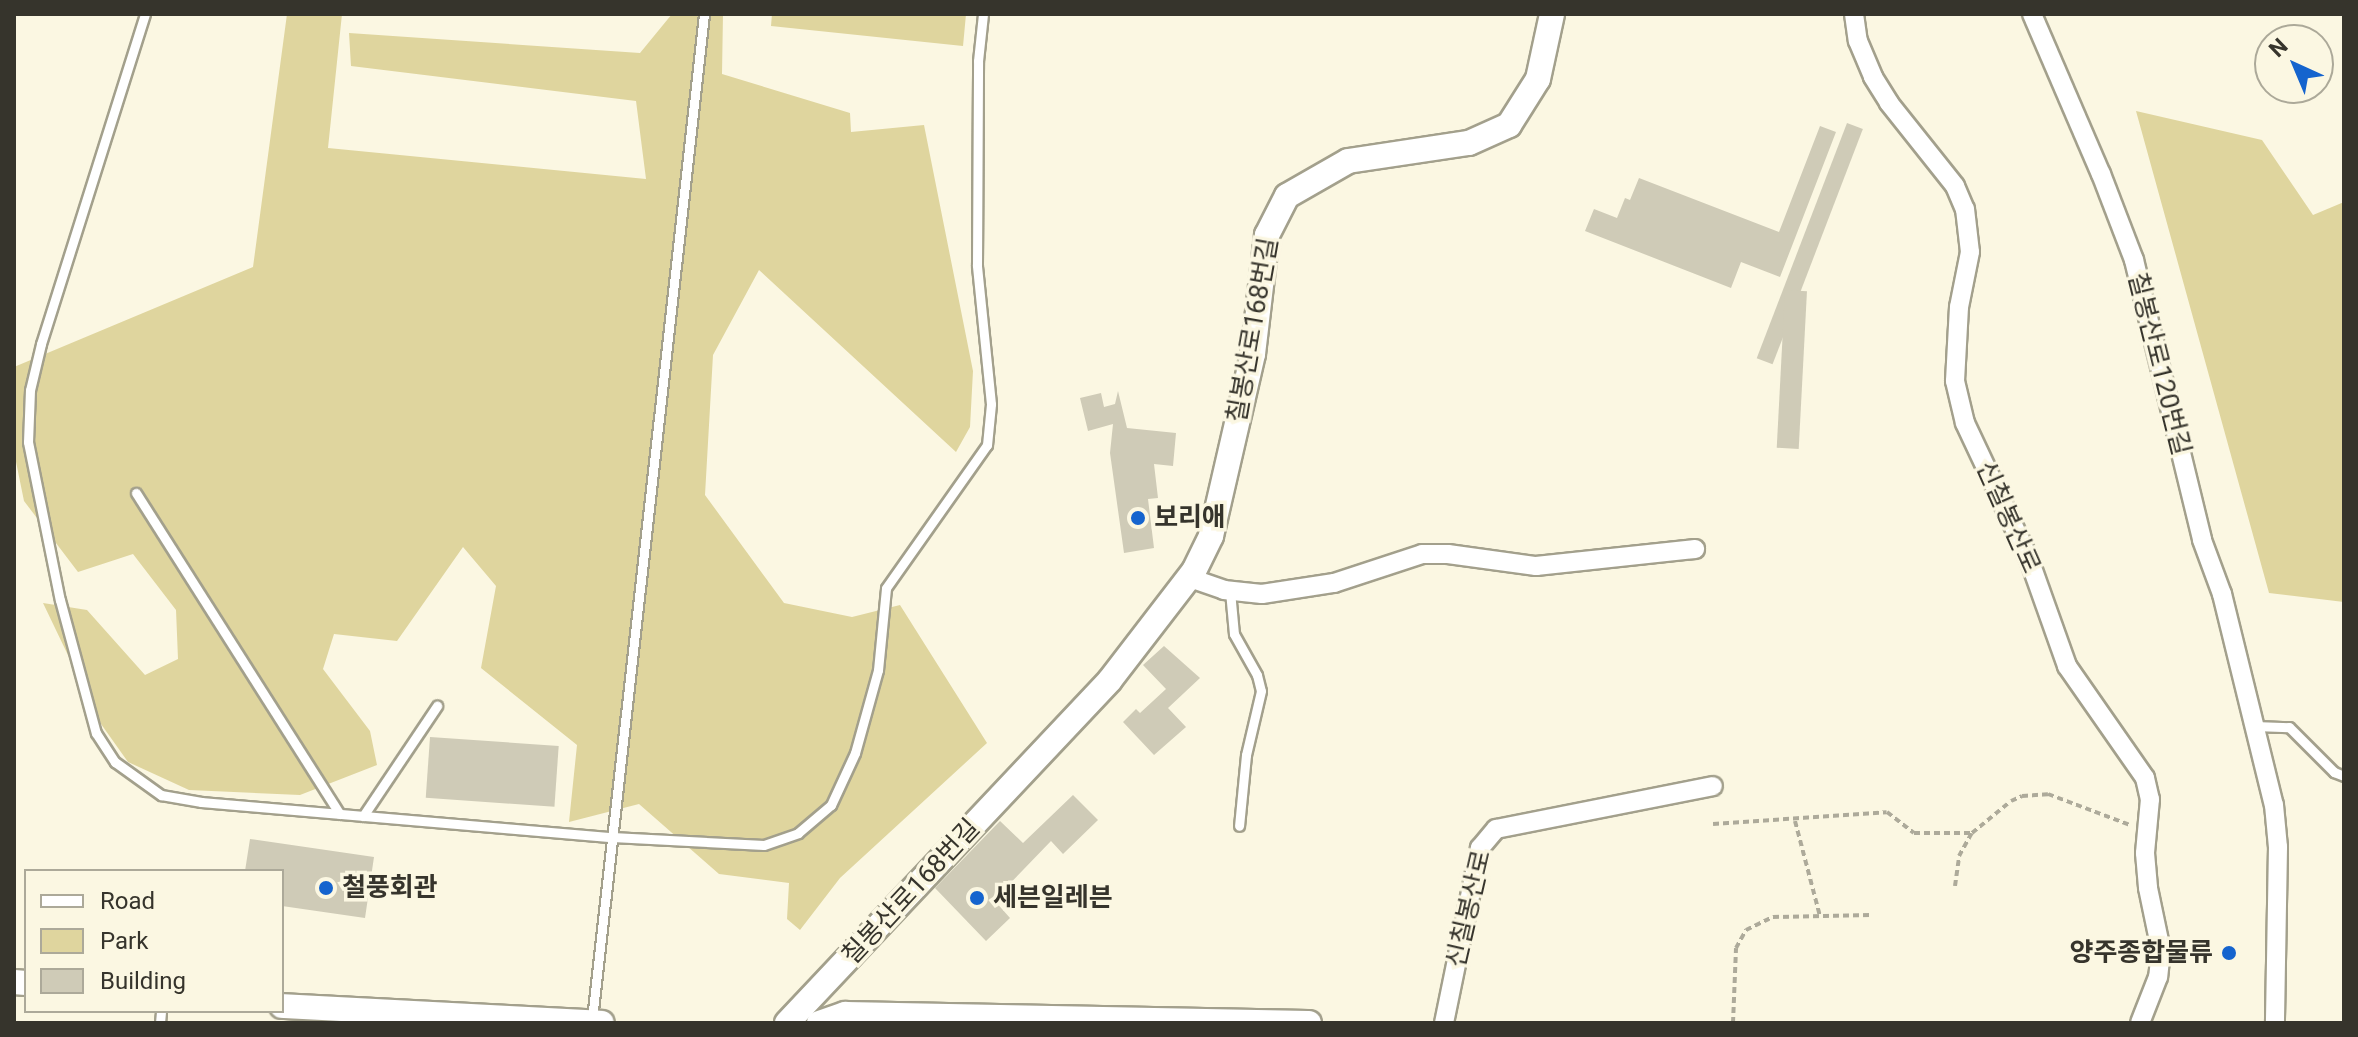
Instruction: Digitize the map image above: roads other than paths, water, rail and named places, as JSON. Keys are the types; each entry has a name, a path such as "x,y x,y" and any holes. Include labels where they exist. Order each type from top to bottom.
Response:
{"street":[{"name":"칠봉산로168번길","path":"787,1023 1110,680 1190,578 1211,536 1253,354 1267,235 1287,196 1348,161 1469,143 1509,125 1538,79 1552,14"},
{"name":"신칠봉산로","path":"1854,14 1858,41 1873,77 1889,103 1955,186 1965,209 1970,252 1959,307 1958,401 2029,559 2067,666 2145,778 2150,799 2148,888 2161,950 2158,977 2140,1023"},
{"name":"칠봉산로120번길","path":"2032,14 2101,174 2134,260 2202,540 2222,594 2274,805 2278,847 2275,1023"},
{"path":"1190,578 1230,591 1297,592 1422,554 1448,554 1536,566 1695,549"},
{"name":"신칠봉산로","path":"1444,1023 1480,848 1496,829 1713,786"},
{"path":"284,1006 602,1023"},
{"path":"819,1023 845,1014 1309,1023"}],"lane":[{"path":"145,14 41,344 30,390 28,442 60,600 96,733 115,762 161,795 201,802 612,837 764,845 798,833 831,805 855,753 878,670 886,588 987,445 991,404 977,265 978,61 983,14"},
{"path":"592,1023 704,14"},
{"path":"136,493 340,814"},
{"path":"1230,591 1234,634 1257,675 1261,691 1246,755 1239,826"},
{"path":"363,816 437,706"},
{"path":"2254,726 2289,727 2334,772 2344,776"}],"place":[{"name":"보리애","path":"1138,518"},
{"name":"철풍회관","path":"326,888"},
{"name":"세븐일레븐","path":"977,898"},
{"name":"양주종합물류","path":"2229,953"}]}
